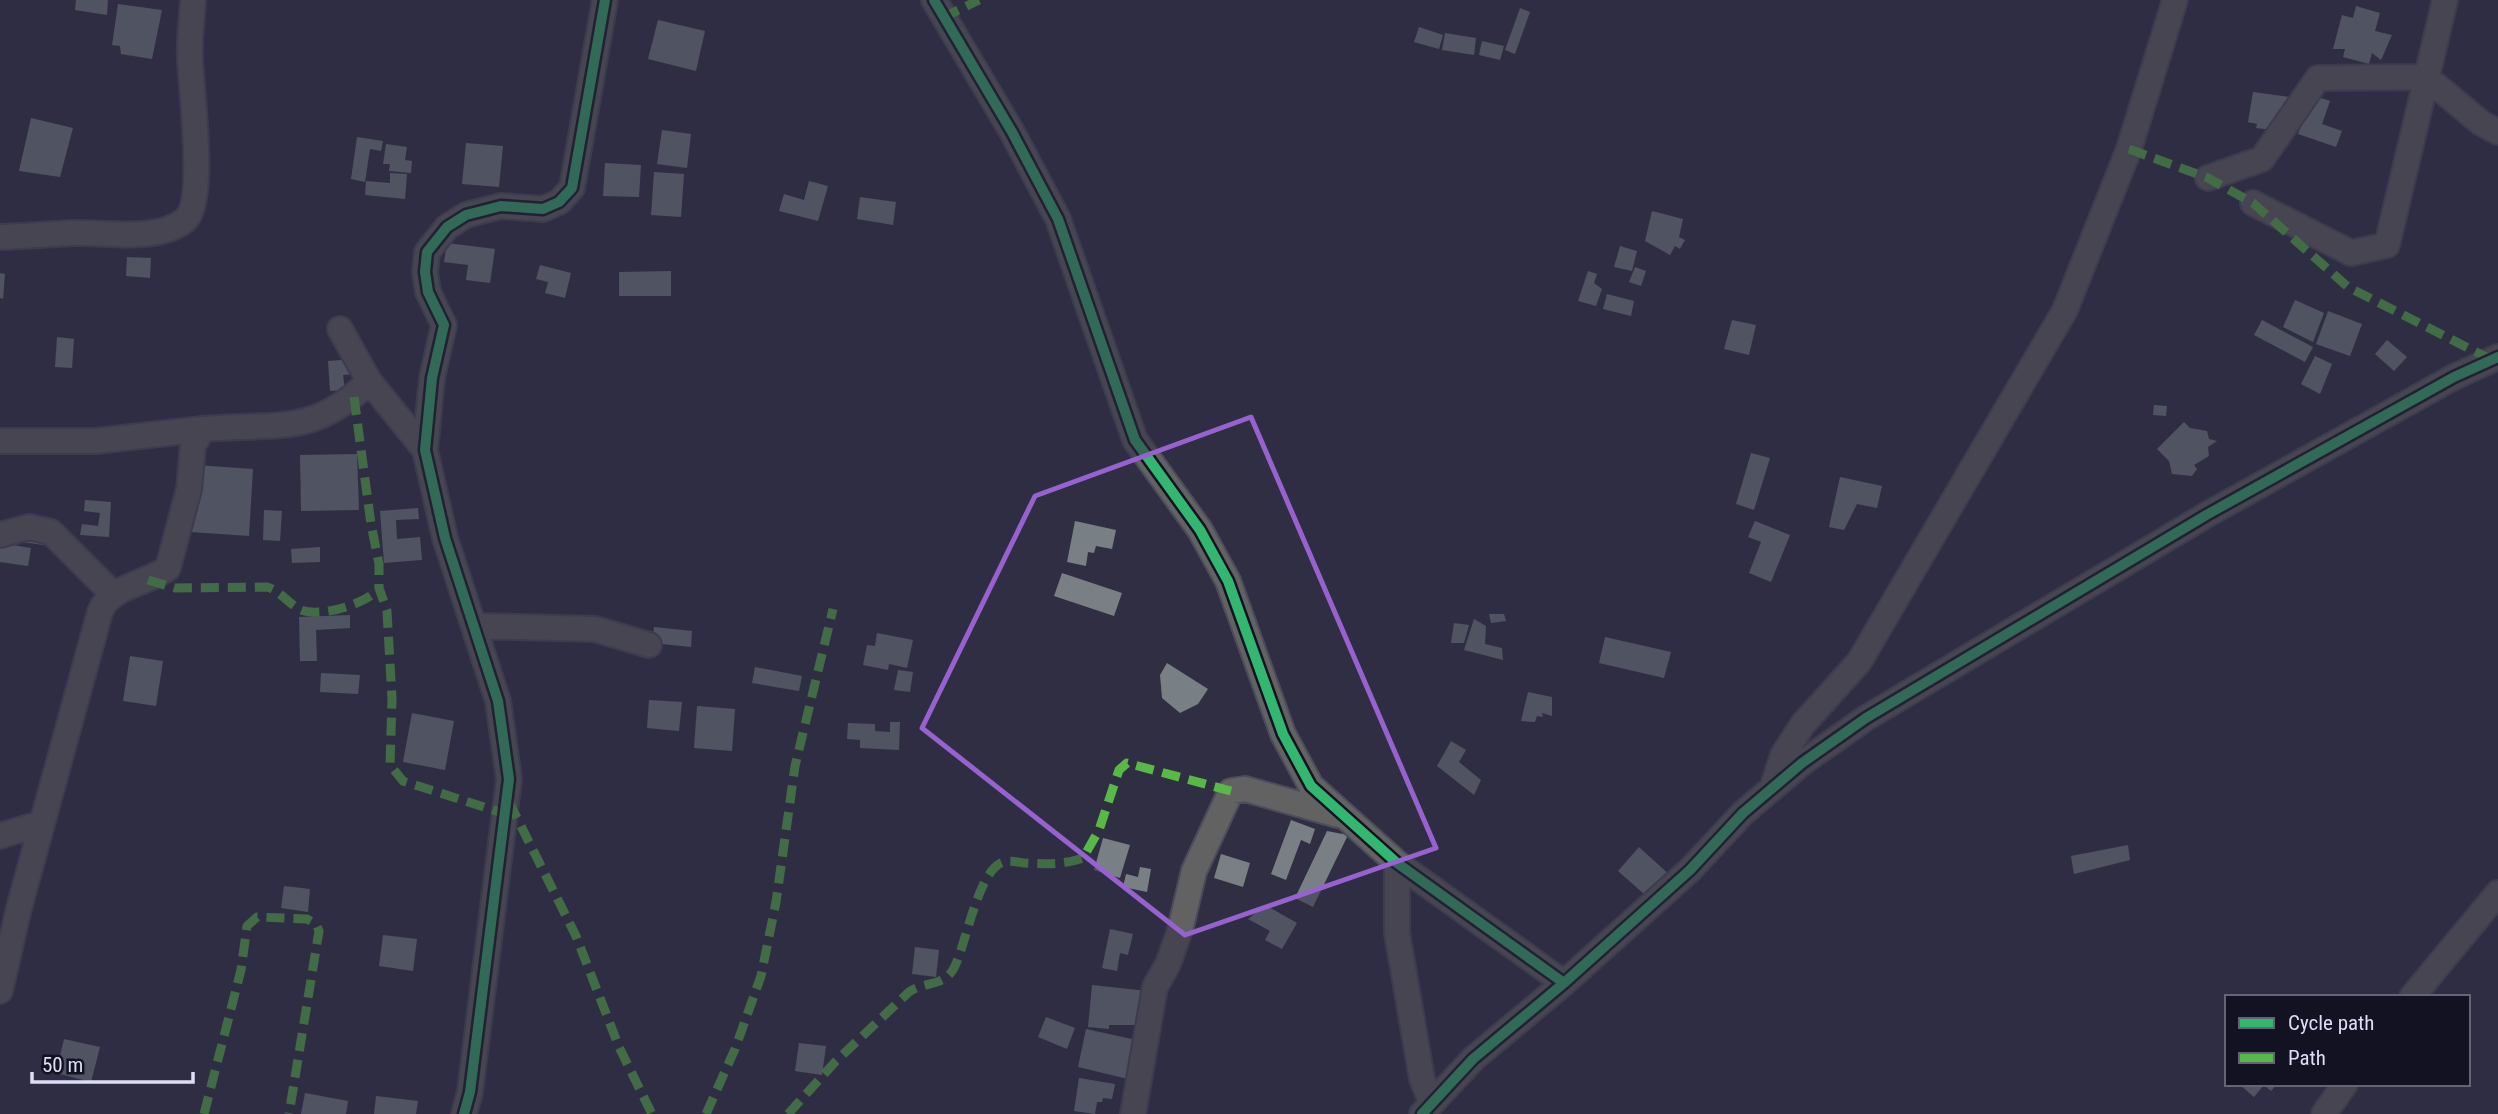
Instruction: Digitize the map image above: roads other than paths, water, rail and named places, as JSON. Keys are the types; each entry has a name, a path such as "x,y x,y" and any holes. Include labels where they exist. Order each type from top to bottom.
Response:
{"street":[{"path":"0,237 103,232 138,234 162,230 185,220 192,210 197,165 190,56 193,0"},
{"path":"464,1114 470,1092 496,872 509,790 507,752 498,701 476,626 445,538 425,450 432,378 444,325 428,292 425,272 427,252 447,227 466,215 501,206 543,209 559,202 572,188 606,0"},
{"path":"934,0 1012,132 1058,219 1135,440 1200,530 1228,581 1283,734 1299,767 1324,801 1397,863 1564,983"},
{"path":"1773,786 1783,755 1803,724 1859,662 2065,310 2129,149 2175,0"},
{"path":"2253,202 2351,253 2387,245 2445,0"},
{"path":"2208,178 2263,159 2318,78 2426,77 2481,123 2498,132"},
{"path":"340,329 369,382 425,450"},
{"path":"1427,1108 1473,1059 1564,983 1690,870 1743,813 1773,786 1866,718 2089,584 2455,377 2498,357"},
{"path":"0,440 96,441 203,429 298,425 322,418 354,397 369,382"},
{"path":"0,990 9,906 42,823 100,612 113,594 158,576 168,568 189,489 193,445 203,429"},
{"path":"0,535 29,527 51,532 113,594"},
{"path":"476,626 595,629 649,645"},
{"path":"1133,1114 1155,987 1168,964 1180,930 1194,871 1231,791 1245,789 1342,816"},
{"path":"0,836 42,823"},
{"path":"1397,863 1397,933 1427,1108"},
{"path":"2414,995 2498,893"},
{"path":"2325,1114 2344,1086"}]}
